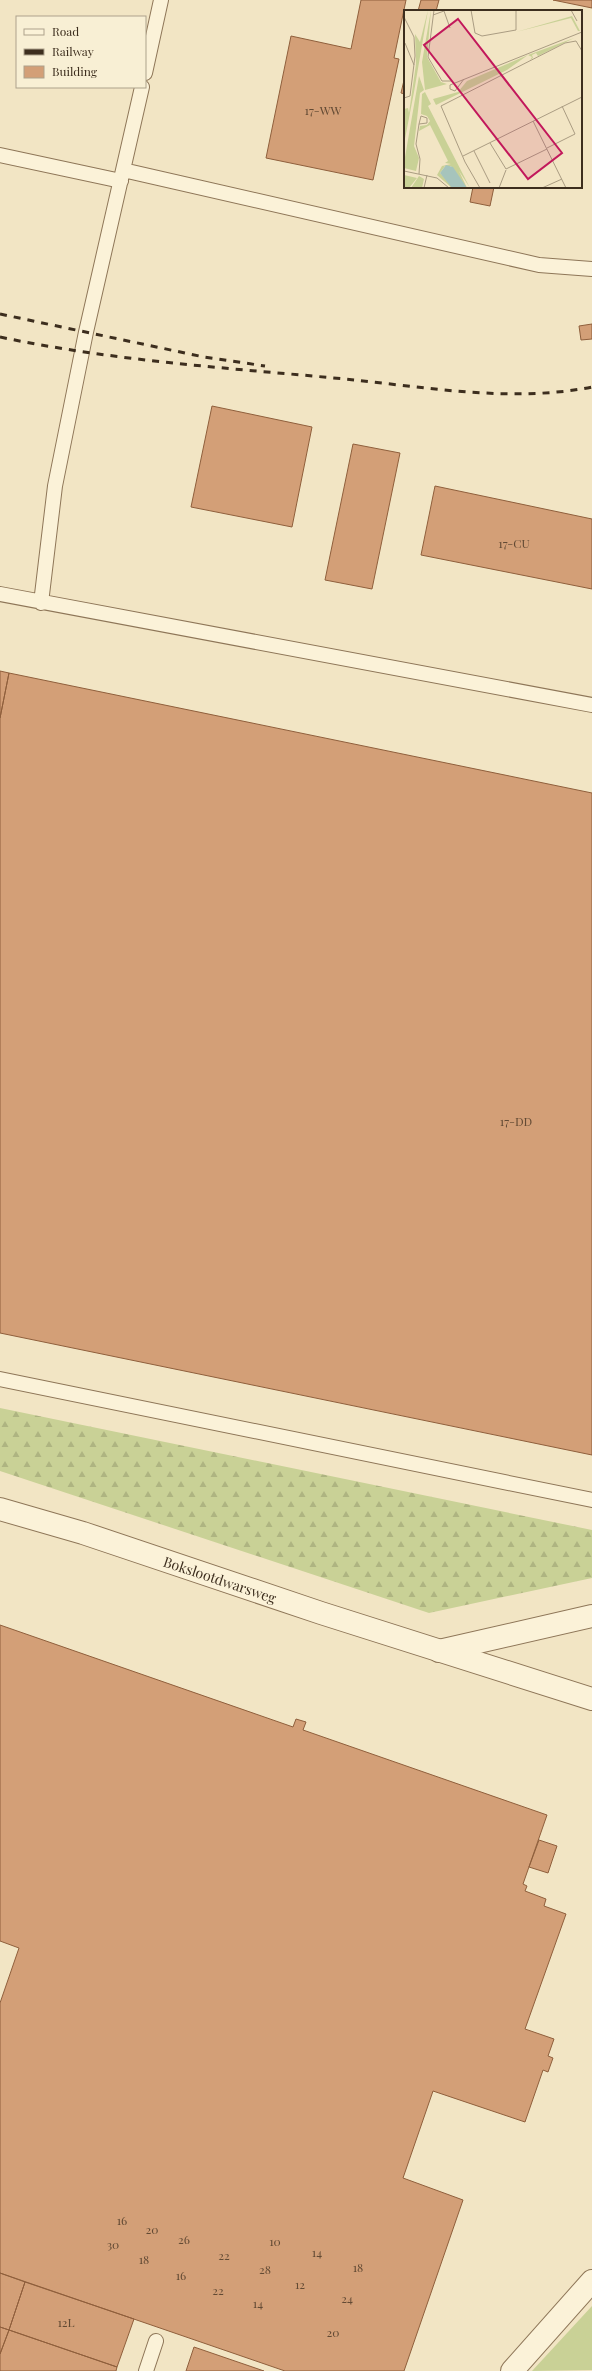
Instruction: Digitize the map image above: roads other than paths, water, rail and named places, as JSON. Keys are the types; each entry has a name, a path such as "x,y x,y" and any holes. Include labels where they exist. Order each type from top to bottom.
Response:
{"street":[{"name":"Bokslootdwarsweg","path":"0,1509 83,1533 439,1651 592,1699"},
{"path":"439,1651 592,1616"},
{"path":"512,2371 592,2281"}],"lane":[{"path":"146,69 162,0"},
{"path":"41,603 57,479 86,332 142,88"},
{"path":"0,155 122,175 539,265 592,269"},
{"path":"0,594 41,603 592,705"},
{"path":"0,1379 592,1500"},
{"path":"146,2371 156,2341"}],"railway":[{"path":"0,314 204,357 265,366"},
{"path":"0,337 129,358 468,392 531,394 562,392 592,387"}]}
